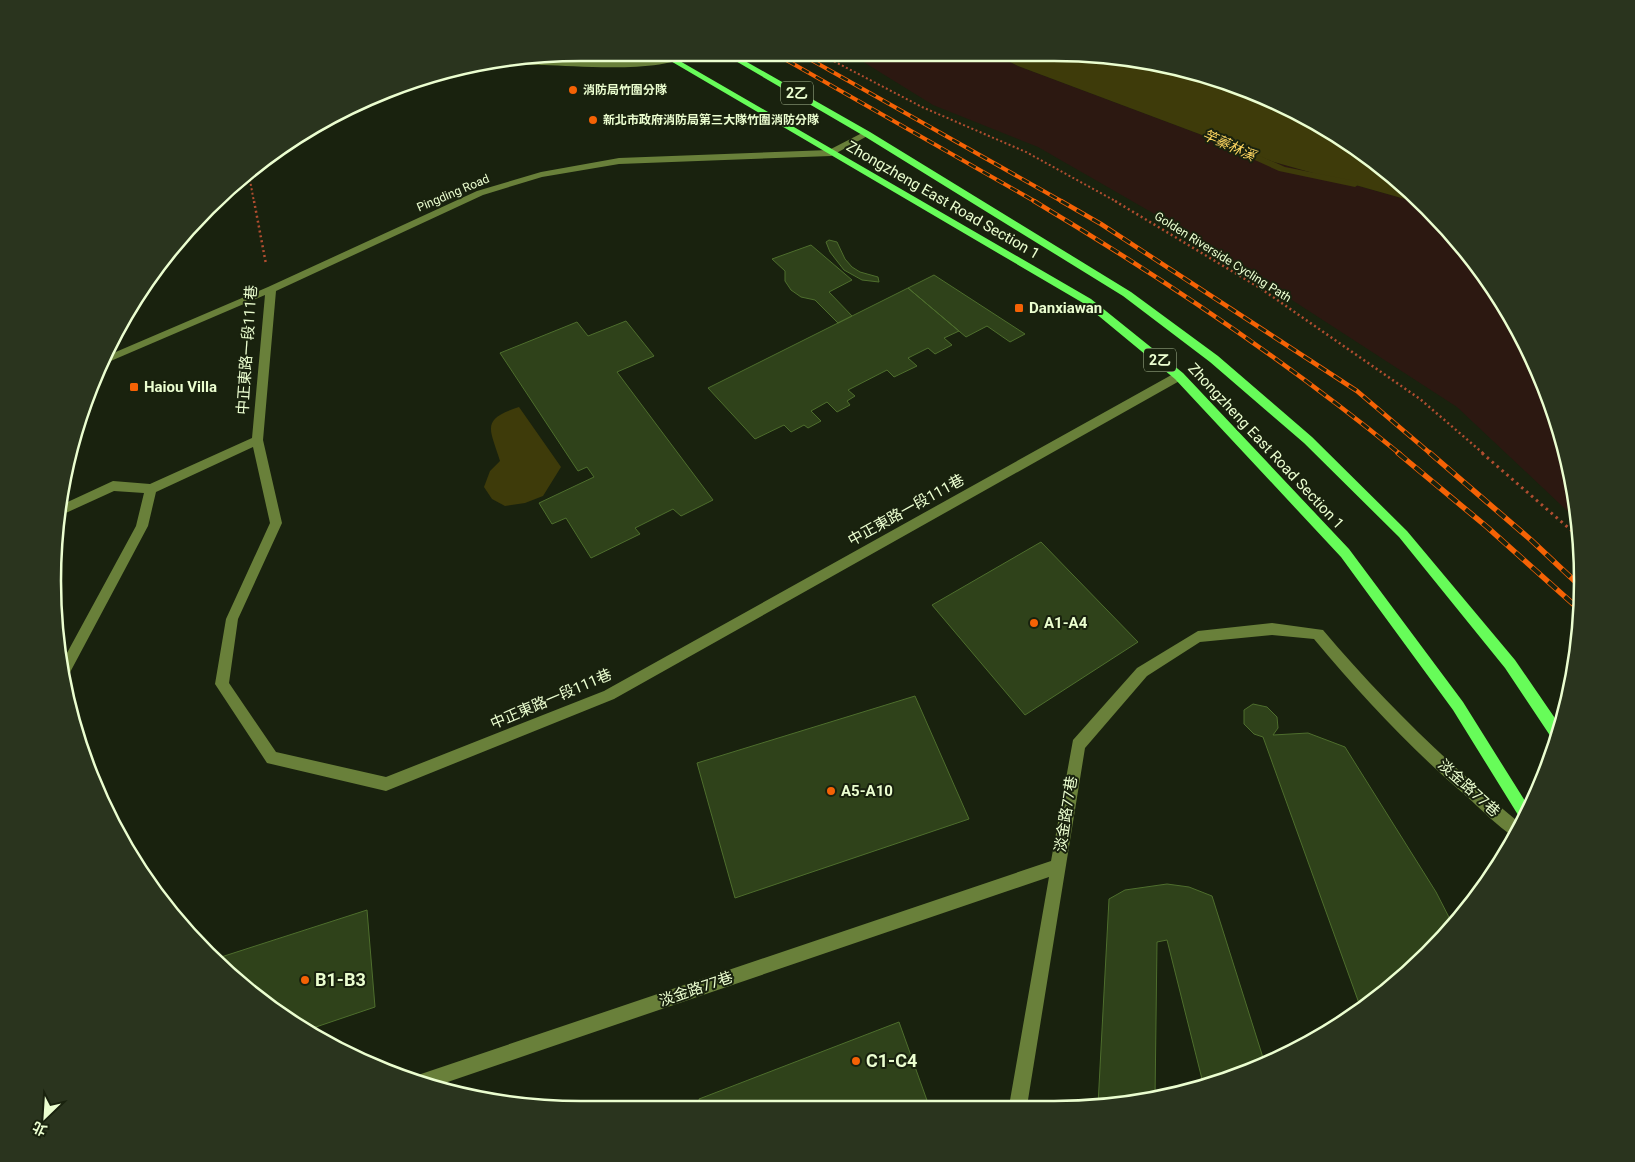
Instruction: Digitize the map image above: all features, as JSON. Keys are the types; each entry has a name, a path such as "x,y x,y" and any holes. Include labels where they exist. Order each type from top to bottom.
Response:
{"main road":[{"name":"Zhongzheng East Road Section 1","path":"674,61 985,240 1087,301 1179,376 1345,552 1458,706 1521,808"},
{"name":"Zhongzheng East Road Section 1","path":"741,61 867,134 1127,294 1214,359 1308,440 1402,534 1510,664 1553,727"}],"street":[{"path":"545,62 622,63 655,61"},
{"name":"Pingding Road","path":"112,358 270,289 480,193 541,174 619,161 831,153 867,134"},
{"name":"中正東路一段111巷","path":"270,289 257,440 276,523 232,619 222,684 272,758 386,784 609,695 1179,376"},
{"path":"67,508 114,486 151,489 257,440"},
{"path":"68,663 142,526 151,489"},
{"name":"淡金路77巷","path":"433,1079 1058,866 1078,744 1142,672 1198,637 1272,629 1318,634 1349,672 1457,781 1512,826"},
{"path":"1019,1101 1058,866"}],"path":[{"name":"Golden Riverside Cycling Path","path":"835,61 922,108 1026,152 1120,204 1260,288 1420,399 1571,531"},
{"name":"中正東路一段111巷","path":"250,181 270,289"}],"shaded area":[{"path":"862,61 1008,61 1274,162 1408,200 1445,238 1466,265 1486,292 1520,351 1534,382 1556,446 1569,512 1457,407 1198,239 1038,147 933,105"}],"water":[{"path":"1008,61 1088,62 1155,71 1221,89 1284,115 1314,131 1343,149 1408,200 1274,162"},
{"path":"519,407 561,467 543,496 525,503 505,506 492,499 484,487 490,471 500,461 491,433 491,426 498,416"}],"building":[{"path":"829,240 837,242 845,259 852,267 860,272 878,277 879,282 862,280 844,270 830,252 826,242"},
{"path":"811,245 852,280 829,292 852,316 838,323 815,300 801,297 791,290 785,281 785,271 772,259"},
{"path":"934,275 1025,334 1010,342 987,326 966,337 908,288"},
{"path":"908,288 959,331 944,338 952,345 935,354 928,348 908,358 917,366 894,377 887,370 848,390 855,396 847,401 850,405 837,412 827,402 811,411 821,421 808,428 804,425 791,432 784,425 755,439 708,388"},
{"path":"626,321 654,356 617,372 713,500 681,516 673,509 635,528 640,534 591,558 566,518 552,524 539,503 594,477 587,467 578,471 500,353 577,322 588,336"},
{"name":"A1-A4","path":"1041,542 1138,642 1025,715 932,605"},
{"name":"A5-A10","path":"915,696 969,819 735,898 697,763"},
{"path":"1253,704 1267,707 1277,717 1278,728 1273,735 1308,733 1345,747 1436,892 1450,918 1422,949 1397,972 1358,1002 1263,737 1254,734 1244,724 1244,710"},
{"path":"1167,884 1189,887 1212,896 1263,1057 1202,1079 1167,940 1157,942 1155,1091 1098,1099 1109,899 1125,890"},
{"name":"B1-B3","path":"367,910 375,1007 315,1027 265,993 222,957"},
{"name":"C1-C4","path":"899,1022 927,1101 700,1101 699,1099"}],"waterway":[{"name":"竿蓁林溪","path":"1218,140 1282,169 1355,184"}],"railway":[{"path":"788,61 1036,202"},
{"path":"813,61 1063,202"},
{"path":"1034,201 1129,259 1222,321 1312,386 1400,454"},
{"path":"1061,201 1101,224 1357,391 1431,454"},
{"path":"1398,453 1487,527 1573,604"},
{"path":"1430,453 1531,540 1574,580"}],"place":[{"name":"消防局竹圍分隊","path":"573,90"},
{"name":"新北市政府消防局第三大隊竹圍消防分隊","path":"593,120"},
{"name":"Danxiawan","path":"1019,308"},
{"name":"Haiou Villa","path":"134,387"},
{"name":"A1-A4","path":"1034,623"},
{"name":"A5-A10","path":"831,791"},
{"name":"B1-B3","path":"305,980"},
{"name":"C1-C4","path":"856,1061"}]}
